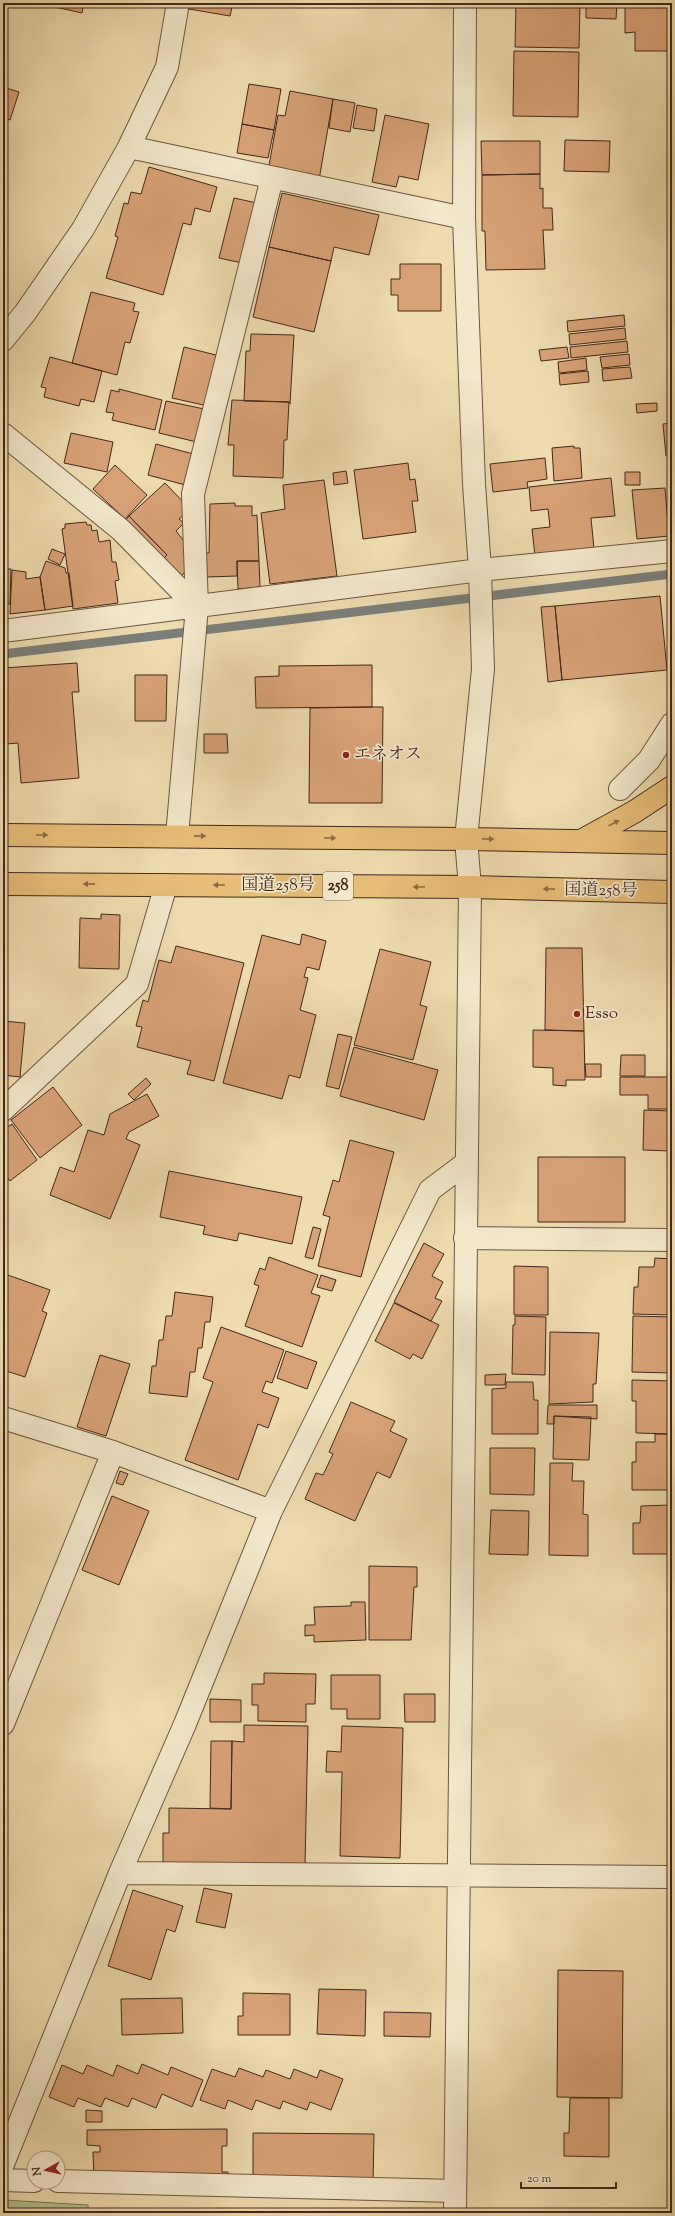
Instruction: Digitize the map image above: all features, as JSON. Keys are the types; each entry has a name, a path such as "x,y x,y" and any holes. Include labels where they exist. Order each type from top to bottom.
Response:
{"highway":[{"path":"580,842 634,812 672,787"},
{"path":"3,835 466,839 672,843"},
{"name":"国道258号","path":"3,884 470,887 672,892"}],"street":[{"path":"3,340 25,313 84,229 129,147 167,67 178,3"},
{"path":"455,2213 470,887 466,839 483,669 481,577 474,484 464,218 465,3"},
{"path":"129,147 464,218"},
{"path":"177,836 197,612 193,494 272,178"},
{"path":"3,434 121,530 197,612"},
{"path":"3,631 197,612 481,577 672,551"},
{"path":"620,789 649,760 672,724"},
{"path":"3,1110 137,984 166,885"},
{"path":"3,2164 120,1873 186,1724 271,1511 430,1190 466,1163"},
{"path":"465,1238 672,1240"},
{"path":"3,1418 113,1452 271,1511"},
{"path":"3,1724 113,1452"},
{"path":"120,1873 672,1877"},
{"path":"3,2180 26,2181"},
{"path":"66,2181 455,2191"}],"green space":[{"path":"4,2200 88,2205 88,2213 3,2213"}],"building":[{"path":"37,3 84,3 82,13"},
{"path":"190,3 233,3 230,16 189,9"},
{"path":"485,3 508,3 508,7 485,6"},
{"path":"516,3 580,3 579,48 515,47"},
{"path":"586,3 617,3 616,19 586,18"},
{"path":"625,3 671,3 670,51 635,51 635,32 625,33"},
{"path":"514,51 579,52 578,117 513,116"},
{"path":"249,84 281,89 274,130 242,124"},
{"path":"3,87 19,92 10,120 3,118"},
{"path":"290,91 333,99 319,180 268,171 278,115 285,116"},
{"path":"333,99 355,103 350,132 329,128"},
{"path":"357,105 377,109 374,131 353,128"},
{"path":"385,115 429,124 418,180 399,176 396,187 372,182"},
{"path":"242,124 274,130 268,158 237,153"},
{"path":"565,140 610,141 609,172 564,171"},
{"path":"481,141 540,141 540,174 482,175"},
{"path":"149,167 217,187 210,212 195,208 191,225 183,223 163,295 106,278 118,237 115,236 124,203 128,204 131,192 141,194"},
{"path":"540,174 540,189 543,188 543,208 552,208 553,230 543,230 545,269 486,270 485,231 482,231 482,175"},
{"path":"282,193 379,215 369,255 334,247 331,261 269,247"},
{"path":"234,198 257,203 242,263 219,258"},
{"path":"269,247 331,261 314,332 253,317"},
{"path":"400,264 441,264 441,311 398,311 398,295 391,295 391,279 400,279"},
{"path":"91,292 135,303 133,311 139,312 130,343 125,342 117,375 72,363"},
{"path":"624,315 625,326 568,332 567,321"},
{"path":"625,328 626,339 570,345 569,334"},
{"path":"251,334 294,335 290,404 289,402 244,401 246,351 250,351"},
{"path":"627,341 628,352 571,358 570,347"},
{"path":"184,347 220,356 208,406 172,398"},
{"path":"567,347 569,358 541,361 539,350"},
{"path":"629,354 630,365 602,368 600,357"},
{"path":"50,357 102,371 94,402 81,399 79,406 44,397 46,388 41,387"},
{"path":"586,358 587,370 559,373 558,362"},
{"path":"630,367 632,378 603,381 602,369"},
{"path":"588,371 589,382 560,385 559,374"},
{"path":"119,389 162,400 155,430 112,420 114,413 106,412 111,390 119,392"},
{"path":"232,400 289,402 287,440 284,440 283,478 233,476 234,445 228,445"},
{"path":"166,401 209,410 201,443 159,433"},
{"path":"657,403 657,411 637,413 636,404"},
{"path":"672,423 672,455 666,456 663,424"},
{"path":"71,433 113,442 107,472 64,463"},
{"path":"156,444 197,455 189,486 148,475"},
{"path":"574,446 574,448 580,448 582,478 554,481 552,448"},
{"path":"545,458 547,479 527,482 528,488 493,492 490,464"},
{"path":"408,463 410,480 415,479 418,501 412,501 416,532 363,539 354,470"},
{"path":"115,465 147,495 125,519 93,489"},
{"path":"346,471 348,483 334,485 333,473"},
{"path":"625,472 640,472 640,485 625,485"},
{"path":"611,478 615,516 591,518 594,549 535,556 532,529 550,527 548,509 531,511 529,487"},
{"path":"324,480 337,576 270,584 261,513 285,509 283,485"},
{"path":"165,483 190,509 179,519 184,523 176,531 190,549 190,567 178,579 161,561 167,555 129,516"},
{"path":"665,488 669,536 637,539 632,490"},
{"path":"235,503 235,506 252,506 252,516 257,515 259,561 237,561 237,576 207,577 206,553 209,553 210,504"},
{"path":"129,516 167,555 161,561 124,522"},
{"path":"86,522 87,525 91,525 92,531 97,530 99,542 110,540 112,562 116,562 119,580 115,581 118,603 73,609 62,529 65,528 65,524"},
{"path":"52,549 65,554 60,565 48,559"},
{"path":"46,561 65,568 66,573 69,573 73,606 45,610 40,577"},
{"path":"237,561 259,561 260,587 238,589"},
{"path":"3,569 11,569 10,604 3,604"},
{"path":"12,570 26,572 26,579 40,577 45,610 10,614"},
{"path":"660,596 667,670 562,680 555,606"},
{"path":"555,606 562,680 548,682 541,607"},
{"path":"77,663 79,692 72,692 79,778 21,783 18,743 6,744 3,703 3,668"},
{"path":"372,665 372,707 256,708 255,677 279,676 279,666"},
{"path":"135,675 167,675 166,721 135,721"},
{"path":"383,707 382,803 309,803 310,708"},
{"path":"204,734 227,734 228,753 204,753"},
{"path":"101,914 120,915 119,969 79,968 80,918 101,919"},
{"path":"302,934 326,941 319,970 307,967 304,977 308,978 300,1010 316,1015 300,1078 289,1075 282,1099 223,1083 262,935 300,945"},
{"path":"176,946 244,963 214,1081 187,1074 191,1061 137,1047 142,1027 136,1026 143,1000 148,1002 159,960 171,963"},
{"path":"546,948 582,948 584,1031 545,1030"},
{"path":"380,949 431,962 420,1005 427,1007 413,1060 354,1045"},
{"path":"3,1021 25,1023 20,1077 3,1075"},
{"path":"533,1030 584,1031 585,1080 566,1080 566,1086 553,1085 553,1068 533,1067"},
{"path":"338,1034 352,1037 339,1089 326,1086"},
{"path":"354,1047 438,1070 424,1120 340,1096"},
{"path":"621,1055 645,1055 645,1076 620,1076"},
{"path":"585,1064 601,1064 601,1077 586,1077"},
{"path":"620,1077 672,1077 672,1109 648,1109 648,1095 620,1095"},
{"path":"146,1078 151,1084 134,1100 128,1094"},
{"path":"53,1087 82,1125 40,1158 11,1120"},
{"path":"147,1094 159,1116 129,1132 126,1139 140,1145 110,1219 50,1195 60,1167 74,1172 88,1130 104,1135 110,1114"},
{"path":"644,1110 672,1111 672,1151 643,1150"},
{"path":"12,1124 37,1160 10,1181 3,1172 3,1130"},
{"path":"350,1140 394,1152 361,1277 318,1266 330,1217 323,1215 333,1180 339,1182"},
{"path":"538,1157 625,1157 625,1222 538,1222"},
{"path":"169,1171 302,1197 292,1244 239,1233 237,1241 203,1234 205,1226 160,1217"},
{"path":"3,1184 8,1190 3,1194"},
{"path":"313,1227 321,1229 313,1259 305,1257"},
{"path":"424,1243 444,1254 432,1276 443,1282 435,1298 442,1301 431,1321 394,1302"},
{"path":"269,1257 318,1275 311,1293 320,1296 302,1347 245,1326 259,1286 254,1284 260,1268 265,1270"},
{"path":"655,1258 672,1259 672,1315 633,1314 634,1287 638,1287 639,1267 654,1267"},
{"path":"514,1266 548,1267 548,1315 514,1315"},
{"path":"5,1274 50,1290 42,1311 47,1313 25,1377 3,1370 3,1279"},
{"path":"321,1275 336,1280 332,1291 317,1287"},
{"path":"175,1292 213,1297 210,1322 205,1322 202,1348 198,1348 195,1372 190,1372 187,1397 149,1393 152,1366 156,1366 159,1340 163,1340 166,1316 172,1316"},
{"path":"394,1303 439,1325 422,1359 413,1354 410,1359 375,1341"},
{"path":"515,1316 546,1317 545,1375 512,1374 513,1325 515,1325"},
{"path":"633,1316 672,1317 672,1373 632,1372"},
{"path":"221,1327 284,1350 272,1383 266,1381 262,1392 279,1398 268,1428 258,1424 238,1480 185,1460 213,1382 203,1378"},
{"path":"550,1332 599,1333 596,1384 593,1384 593,1402 549,1404"},
{"path":"286,1351 317,1362 307,1389 277,1378"},
{"path":"100,1355 130,1364 106,1436 77,1427"},
{"path":"506,1374 505,1385 485,1385 485,1375"},
{"path":"632,1380 672,1381 672,1434 636,1433 636,1401 632,1401"},
{"path":"506,1382 533,1382 534,1400 538,1400 538,1434 492,1434 492,1389 506,1388"},
{"path":"351,1402 395,1421 390,1431 407,1439 390,1478 377,1472 355,1521 305,1499 316,1473 323,1475 333,1454 329,1452"},
{"path":"548,1405 597,1405 597,1419 554,1416 554,1424 547,1424"},
{"path":"554,1416 591,1417 589,1460 553,1459"},
{"path":"655,1434 672,1434 672,1490 632,1490 632,1462 636,1462 636,1442 655,1442"},
{"path":"490,1448 535,1448 534,1495 490,1494"},
{"path":"550,1463 573,1463 572,1481 584,1481 583,1514 588,1515 588,1556 549,1555"},
{"path":"120,1471 128,1474 123,1485 116,1483"},
{"path":"112,1496 149,1511 119,1585 82,1570"},
{"path":"672,1505 672,1554 633,1554 633,1523 640,1523 641,1506"},
{"path":"491,1510 529,1511 528,1555 489,1554"},
{"path":"369,1566 417,1567 417,1587 414,1587 411,1640 369,1640"},
{"path":"351,1602 365,1602 366,1640 314,1642 314,1635 305,1636 305,1625 315,1625 314,1607 351,1606"},
{"path":"264,1673 316,1674 315,1704 306,1704 306,1722 258,1721 258,1705 252,1705 252,1684 264,1684"},
{"path":"331,1675 380,1675 380,1719 347,1719 347,1709 331,1709"},
{"path":"404,1694 435,1694 435,1722 405,1722"},
{"path":"210,1699 241,1700 241,1722 210,1722"},
{"path":"244,1725 308,1726 305,1866 163,1863 163,1833 169,1833 169,1808 231,1809 232,1741 244,1742"},
{"path":"342,1726 403,1728 400,1858 340,1856 342,1772 326,1772 327,1751 341,1752"},
{"path":"211,1741 232,1741 231,1809 210,1808"},
{"path":"204,1888 232,1894 225,1928 196,1922"},
{"path":"133,1890 183,1906 175,1932 167,1929 151,1980 108,1966"},
{"path":"558,1970 623,1971 622,2098 557,2097"},
{"path":"319,1989 366,1990 365,2036 317,2034"},
{"path":"243,1993 290,1994 290,2035 238,2035 238,2016 243,2016"},
{"path":"182,1998 183,2033 122,2035 121,1999"},
{"path":"384,2012 431,2013 430,2037 384,2036"},
{"path":"142,2064 168,2075 171,2067 203,2080 192,2107 162,2094 156,2108 132,2098 128,2107 105,2098 101,2107 78,2098 74,2107 49,2097 62,2065 83,2074 87,2065 113,2076 117,2065 138,2074"},
{"path":"239,2068 263,2077 266,2070 290,2079 294,2069 317,2078 320,2070 343,2079 331,2110 310,2102 307,2110 283,2101 280,2109 256,2100 252,2110 228,2100 225,2109 200,2100 212,2069 235,2077"},
{"path":"570,2098 609,2098 609,2157 564,2156 564,2133 569,2133"},
{"path":"86,2110 102,2111 102,2122 86,2122"},
{"path":"227,2129 227,2146 222,2146 222,2172 228,2172 228,2179 94,2179 93,2152 100,2152 100,2146 87,2145 87,2130"},
{"path":"253,2133 374,2134 373,2183 253,2182"},
{"path":"198,2209 240,2211 240,2213 197,2213"},
{"path":"344,2209 390,2209 390,2213 344,2213"},
{"path":"580,2209 652,2209 652,2213 580,2213"},
{"path":"95,2210 132,2210 132,2213 95,2213"},
{"path":"263,2211 308,2211 308,2213 263,2213"}],"waterway":[{"path":"3,654 672,574"}],"place":[{"name":"エネオス","path":"346,755"},
{"name":"Esso","path":"577,1014"}]}
